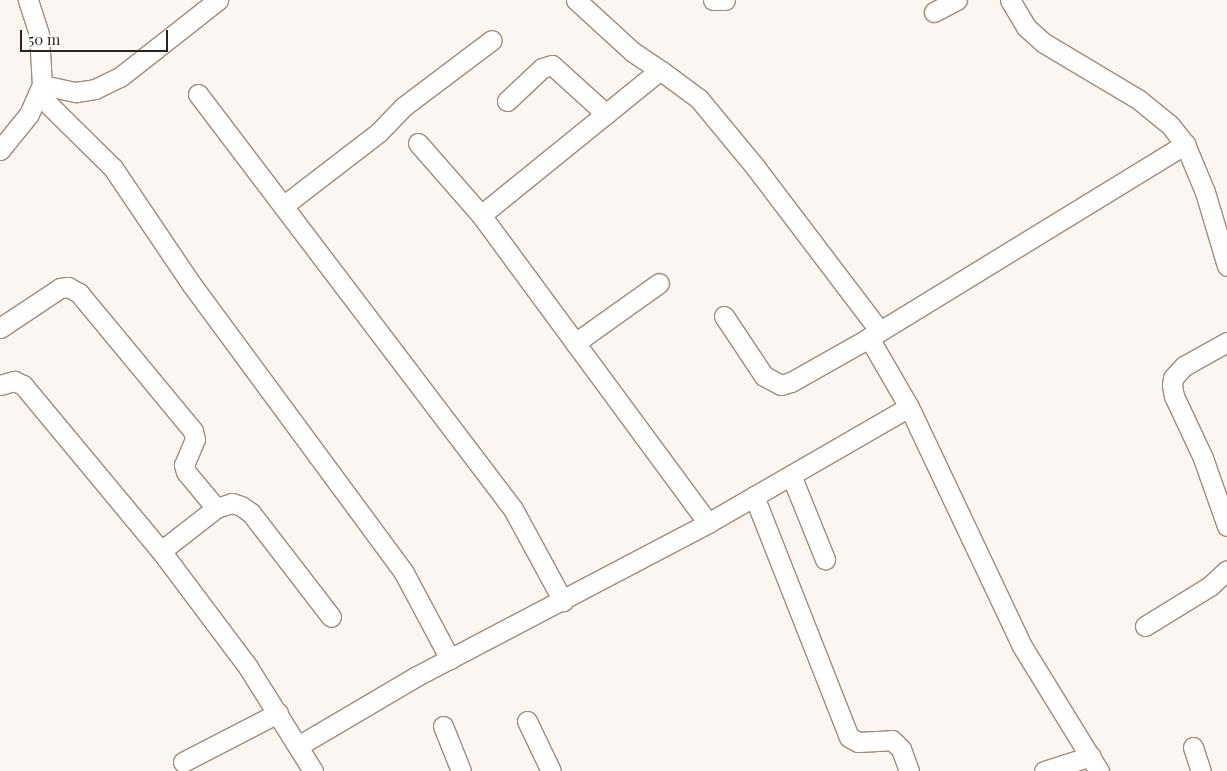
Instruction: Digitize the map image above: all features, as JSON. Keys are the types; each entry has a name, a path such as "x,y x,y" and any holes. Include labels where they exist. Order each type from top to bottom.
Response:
{"street":[{"path":"0,150 29,114 41,90 39,34 28,0"},
{"path":"41,90 76,92 94,89 120,78 218,0"},
{"path":"576,0 633,52 698,99 756,168 874,333 1022,646 1095,763 1044,771"},
{"path":"713,0 725,0"},
{"path":"934,12 957,0"},
{"path":"1010,0 1026,27 1044,43 1138,99 1170,125 1185,144 1204,192 1227,266"},
{"path":"283,206 379,132 403,107 492,40"},
{"path":"507,101 542,68 552,65 606,114"},
{"path":"482,215 660,70"},
{"path":"41,90 113,168 192,284 403,571 450,659"},
{"path":"198,94 513,509 563,601"},
{"path":"418,143 482,215 708,523"},
{"path":"724,316 764,376 781,385 874,333 1185,144"},
{"path":"576,343 659,282"},
{"path":"0,328 54,291 68,287 79,293 193,431 195,439 184,465 186,472 216,508"},
{"path":"1227,342 1184,366 1173,378 1172,385 1174,396 1203,458 1227,526"},
{"path":"0,385 14,381 23,385 161,551 248,668 313,771"},
{"path":"298,746 450,659 708,523 909,407"},
{"path":"791,475 825,559"},
{"path":"754,496 849,737 858,742 892,740 900,749 908,771"},
{"path":"161,551 216,508 232,503 251,513 331,617"},
{"path":"1146,626 1210,586 1227,570"},
{"path":"183,762 278,713"},
{"path":"527,721 551,771"},
{"path":"443,726 461,771"},
{"path":"1193,747 1201,771"}]}
